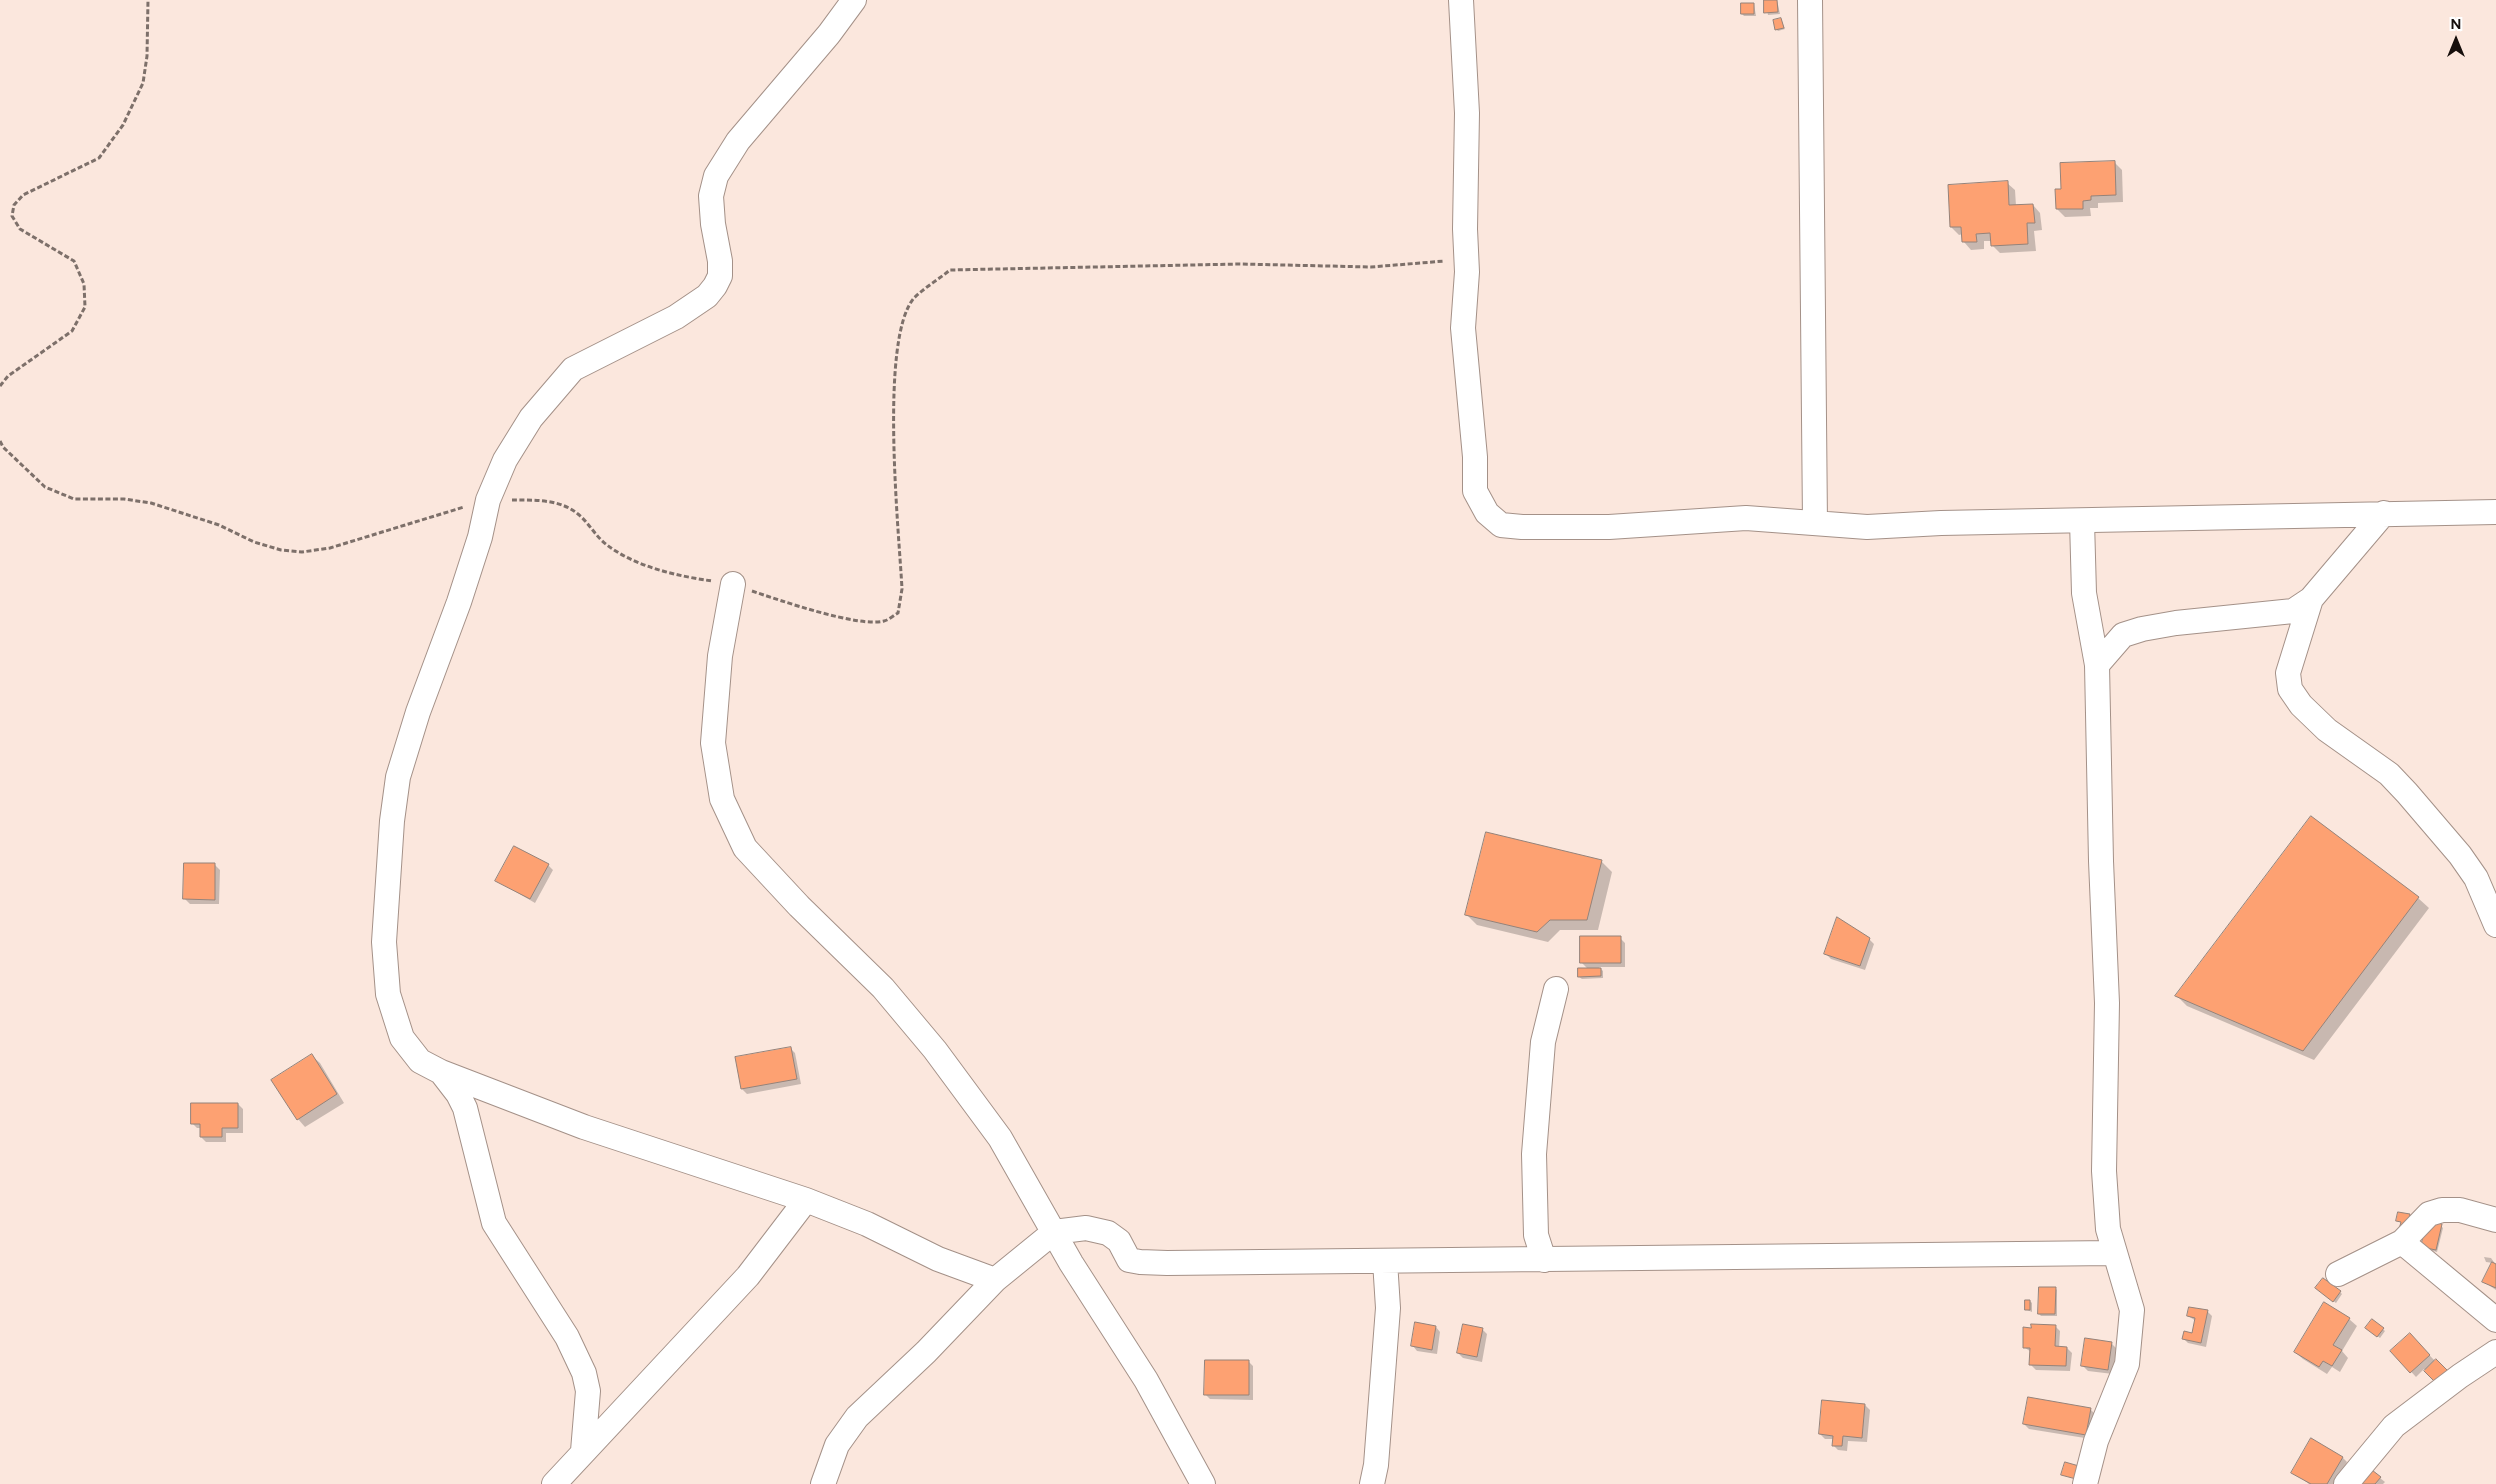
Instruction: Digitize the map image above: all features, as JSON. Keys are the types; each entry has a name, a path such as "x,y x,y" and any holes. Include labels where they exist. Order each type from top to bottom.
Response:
{"street":[{"path":"854,0 829,34 738,141 716,176 711,196 713,224 720,261 720,276 715,286 706,296 676,317 573,369 531,418 505,460 488,500 480,537 418,712 398,777 392,821 384,942 388,994 402,1038 420,1060 441,1072 584,1127 806,1200 867,1224 938,1259 995,1280"},
{"path":"1460,0 1467,113 1465,230 1467,272 1463,328 1475,457 1475,491 1487,513 1501,525 1563,528 1746,518 1867,527 1941,523 2496,512"},
{"path":"1810,0 1814,522"},
{"path":"2097,665 2123,635 2142,628 2293,611 2311,599 2384,513"},
{"path":"2082,521 2085,565 2084,592 2097,665 2101,861 2107,1003 2104,1171 2108,1228 2113,1253 2126,1285 2132,1310 2127,1364 2096,1441 2085,1484"},
{"path":"733,584 720,656 713,743 722,799 745,848 799,906 883,988 935,1050 1000,1138 1071,1263 1146,1380 1203,1484"},
{"path":"2311,599 2288,673 2290,689 2301,705 2327,730 2389,774 2407,794 2460,855 2476,878 2496,925"},
{"path":"1544,1260 1536,1235 1534,1154 1543,1042 1556,989"},
{"path":"441,1072 458,1094 465,1108 494,1223 567,1338 584,1373 588,1391 583,1452"},
{"path":"554,1484 748,1276 806,1200"},
{"path":"2338,1274 2402,1242 2429,1214 2442,1210 2460,1210 2496,1220"},
{"path":"823,1484 837,1445 857,1417 926,1352 995,1280 1054,1232 1086,1228 1108,1233 1119,1241 1127,1257 1140,1262 1544,1260 2113,1253"},
{"path":"2402,1242 2496,1320"},
{"path":"1372,1484 1376,1465 1387,1336 1388,1308 1385,1261"},
{"path":"2346,1484 2394,1426 2460,1376 2496,1352"}],"path":[{"path":"0,386 8,376 72,331 85,308 84,284 74,261 20,230 12,216 14,205 24,195 99,158 123,125 143,83 147,56 148,0"},
{"path":"0,441 3,447 45,487 74,499 124,498 150,503 220,525 254,542 281,550 302,552 330,548 488,500 535,500 559,504 578,514 606,544 631,560 688,578 733,584 805,608 855,619 884,621 898,613 902,589 894,431 894,378 900,330 914,299 950,270 1240,264 1371,267 1455,261 1467,272"}],"building":[{"path":"1764,0 1777,0 1778,12 1764,13"},
{"path":"1741,3 1754,3 1754,14 1741,14"},
{"path":"1781,18 1784,28 1775,30 1773,20"},
{"path":"2115,161 2116,195 2091,196 2091,200 2083,201 2083,209 2056,209 2055,189 2061,189 2060,163"},
{"path":"2008,181 2009,205 2033,204 2035,223 2027,223 2028,244 1991,246 1990,233 1976,234 1977,242 1962,242 1961,227 1950,227 1948,185"},
{"path":"2311,816 2419,897 2303,1051 2175,996"},
{"path":"1486,832 1602,860 1587,920 1550,920 1537,932 1465,915"},
{"path":"514,846 549,864 530,899 495,881"},
{"path":"184,863 215,863 215,900 183,899"},
{"path":"1837,917 1870,938 1860,966 1824,954"},
{"path":"1580,936 1621,936 1621,963 1580,963"},
{"path":"1578,968 1601,968 1601,976 1578,977"},
{"path":"791,1047 797,1079 741,1089 735,1057"},
{"path":"312,1054 337,1094 297,1120 271,1080"},
{"path":"191,1103 238,1103 238,1128 222,1128 222,1137 200,1137 200,1124 191,1124"},
{"path":"2398,1212 2410,1214 2408,1223 2398,1233 2401,1222 2396,1221"},
{"path":"2427,1221 2442,1224 2436,1250 2421,1247"},
{"path":"2492,1262 2496,1264 2496,1288 2482,1282"},
{"path":"2323,1278 2341,1291 2333,1302 2315,1288"},
{"path":"2039,1287 2056,1287 2055,1314 2038,1314"},
{"path":"2025,1300 2030,1300 2030,1310 2025,1310"},
{"path":"2324,1302 2350,1318 2333,1345 2342,1350 2332,1366 2323,1361 2319,1367 2294,1352"},
{"path":"2189,1307 2208,1310 2201,1343 2182,1339 2184,1331 2192,1333 2195,1318 2187,1316"},
{"path":"2372,1319 2384,1328 2377,1337 2365,1328"},
{"path":"1415,1322 1436,1326 1432,1350 1411,1346"},
{"path":"1463,1324 1483,1328 1477,1357 1457,1353"},
{"path":"2031,1324 2056,1325 2055,1346 2067,1347 2066,1366 2029,1365 2030,1348 2023,1348 2023,1327 2031,1328"},
{"path":"2410,1333 2430,1355 2410,1373 2390,1351"},
{"path":"2085,1338 2112,1342 2108,1370 2081,1366"},
{"path":"2436,1359 2450,1373 2438,1385 2424,1371"},
{"path":"1205,1360 1249,1360 1249,1395 1204,1395"},
{"path":"2028,1397 2091,1408 2086,1435 2023,1424"},
{"path":"1822,1400 1865,1404 1862,1438 1843,1436 1842,1446 1832,1446 1833,1436 1819,1434"},
{"path":"2311,1438 2343,1457 2327,1484 2311,1484 2291,1473"},
{"path":"2065,1462 2079,1466 2076,1479 2061,1475"},
{"path":"2368,1467 2381,1477 2375,1484 2356,1484"}]}
